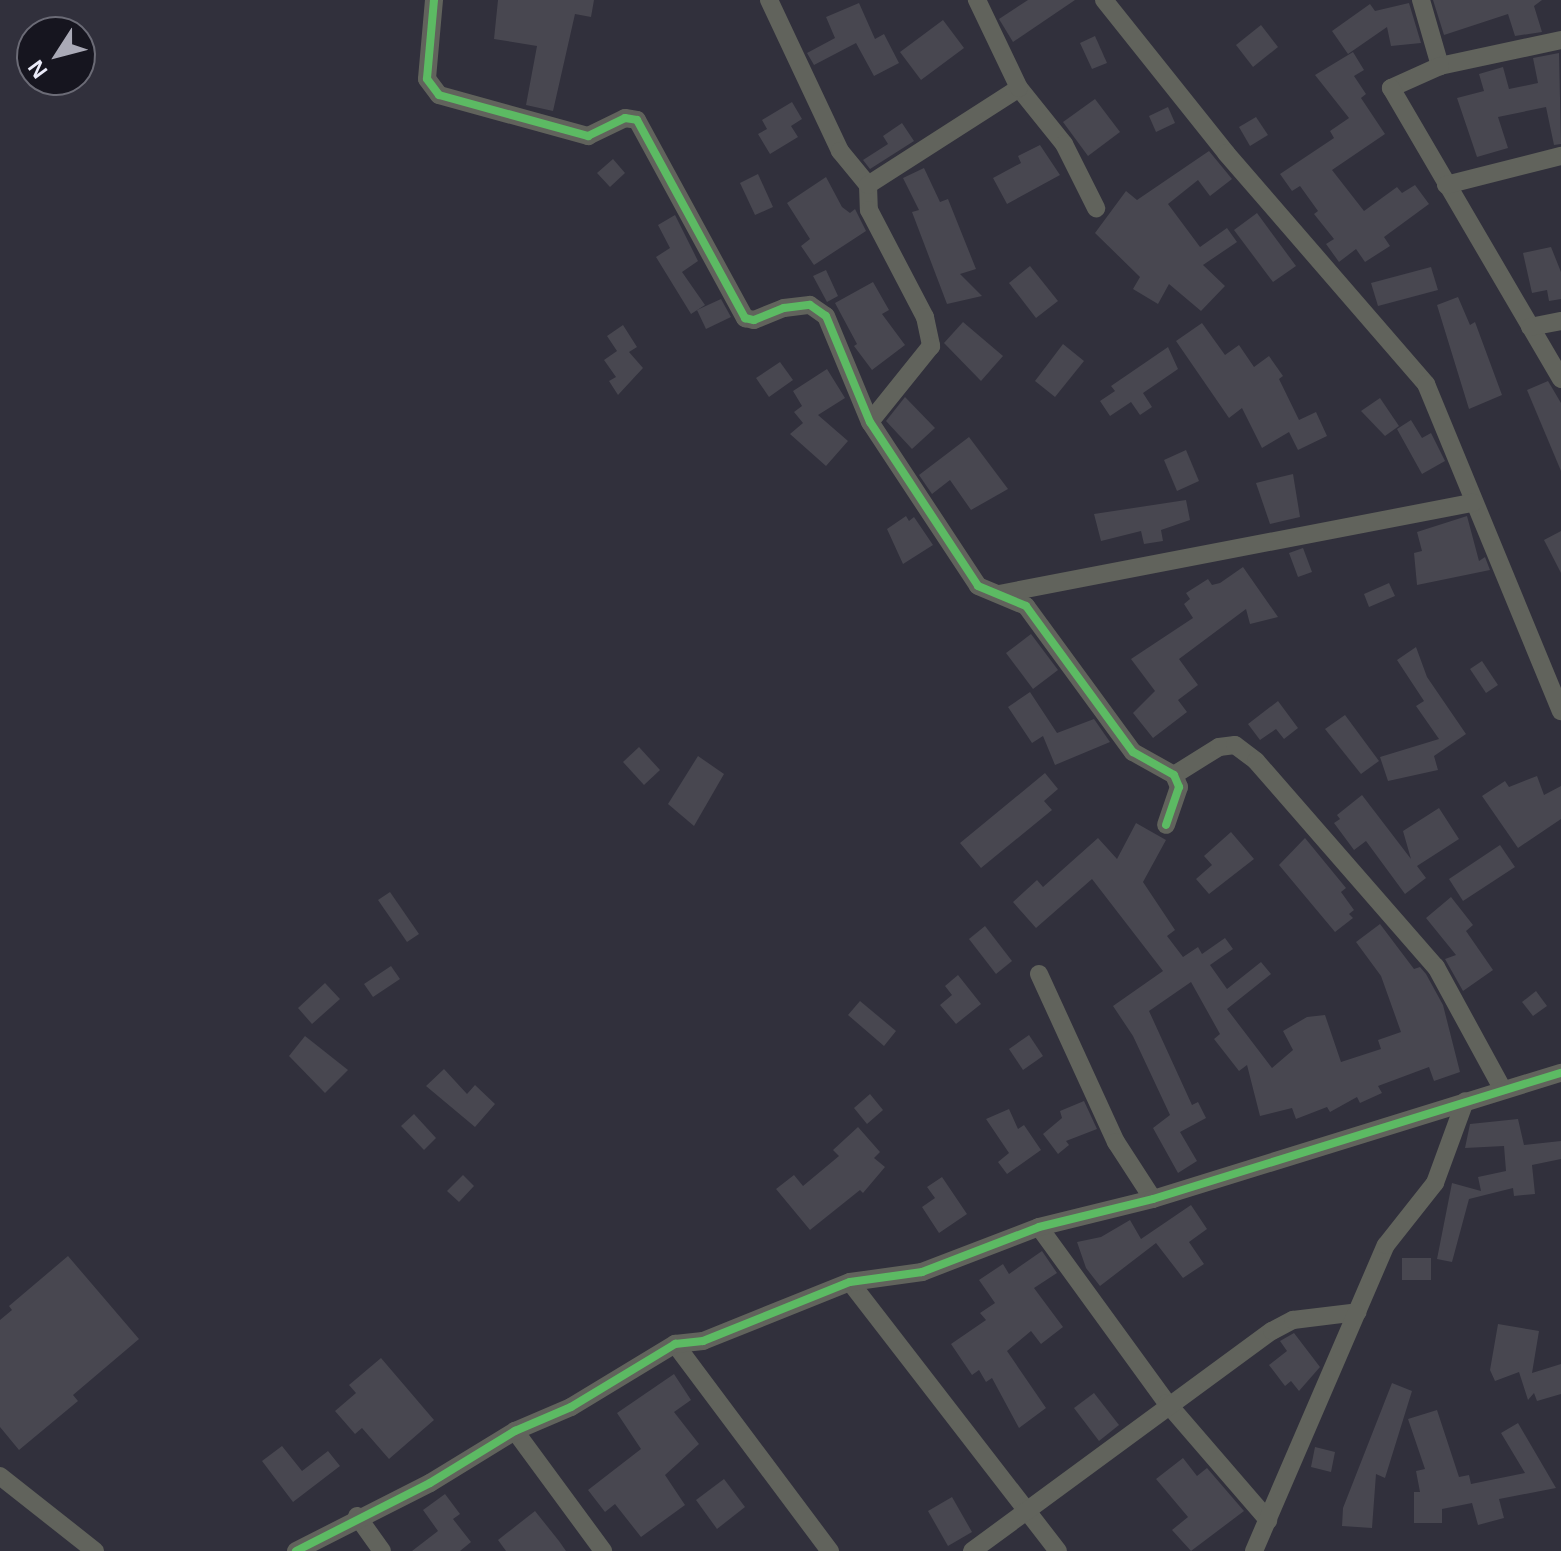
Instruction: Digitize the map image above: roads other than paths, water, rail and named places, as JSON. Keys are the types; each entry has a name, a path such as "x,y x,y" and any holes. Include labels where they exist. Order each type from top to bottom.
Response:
{"street":[{"path":"434,0 427,79 439,95 588,136 625,118 637,120 745,318 754,320 784,308 810,305 826,316 870,422 978,586 1026,606 1133,752 1174,775 1179,787 1166,825"},
{"path":"769,0 840,151 868,185 869,210 925,317 931,346 870,422"},
{"path":"977,0 1019,88 1064,144 1096,208"},
{"path":"1104,0 1207,131 1426,384 1561,711"},
{"path":"1421,0 1440,66"},
{"path":"1561,40 1440,66 1391,88 1561,379"},
{"path":"868,185 1019,88"},
{"path":"1446,185 1561,156"},
{"path":"1530,327 1561,321"},
{"path":"999,594 1473,503"},
{"path":"1174,775 1219,747 1235,745 1256,761 1436,967 1503,1090"},
{"path":"1039,974 1116,1142 1153,1199"},
{"path":"296,1551 357,1516 430,1483 515,1431 571,1407 675,1344 703,1341 850,1282 922,1272 1039,1227 1153,1199 1561,1073"},
{"path":"1254,1551 1386,1245 1435,1183 1465,1101"},
{"path":"1039,1227 1167,1403 1268,1520"},
{"path":"850,1282 1058,1551"},
{"path":"972,1551 1027,1513 1167,1403 1293,1320 1358,1312"},
{"path":"675,1344 830,1551"},
{"path":"515,1431 603,1551"},
{"path":"0,1476 95,1551"},
{"path":"357,1516 382,1551"}]}
